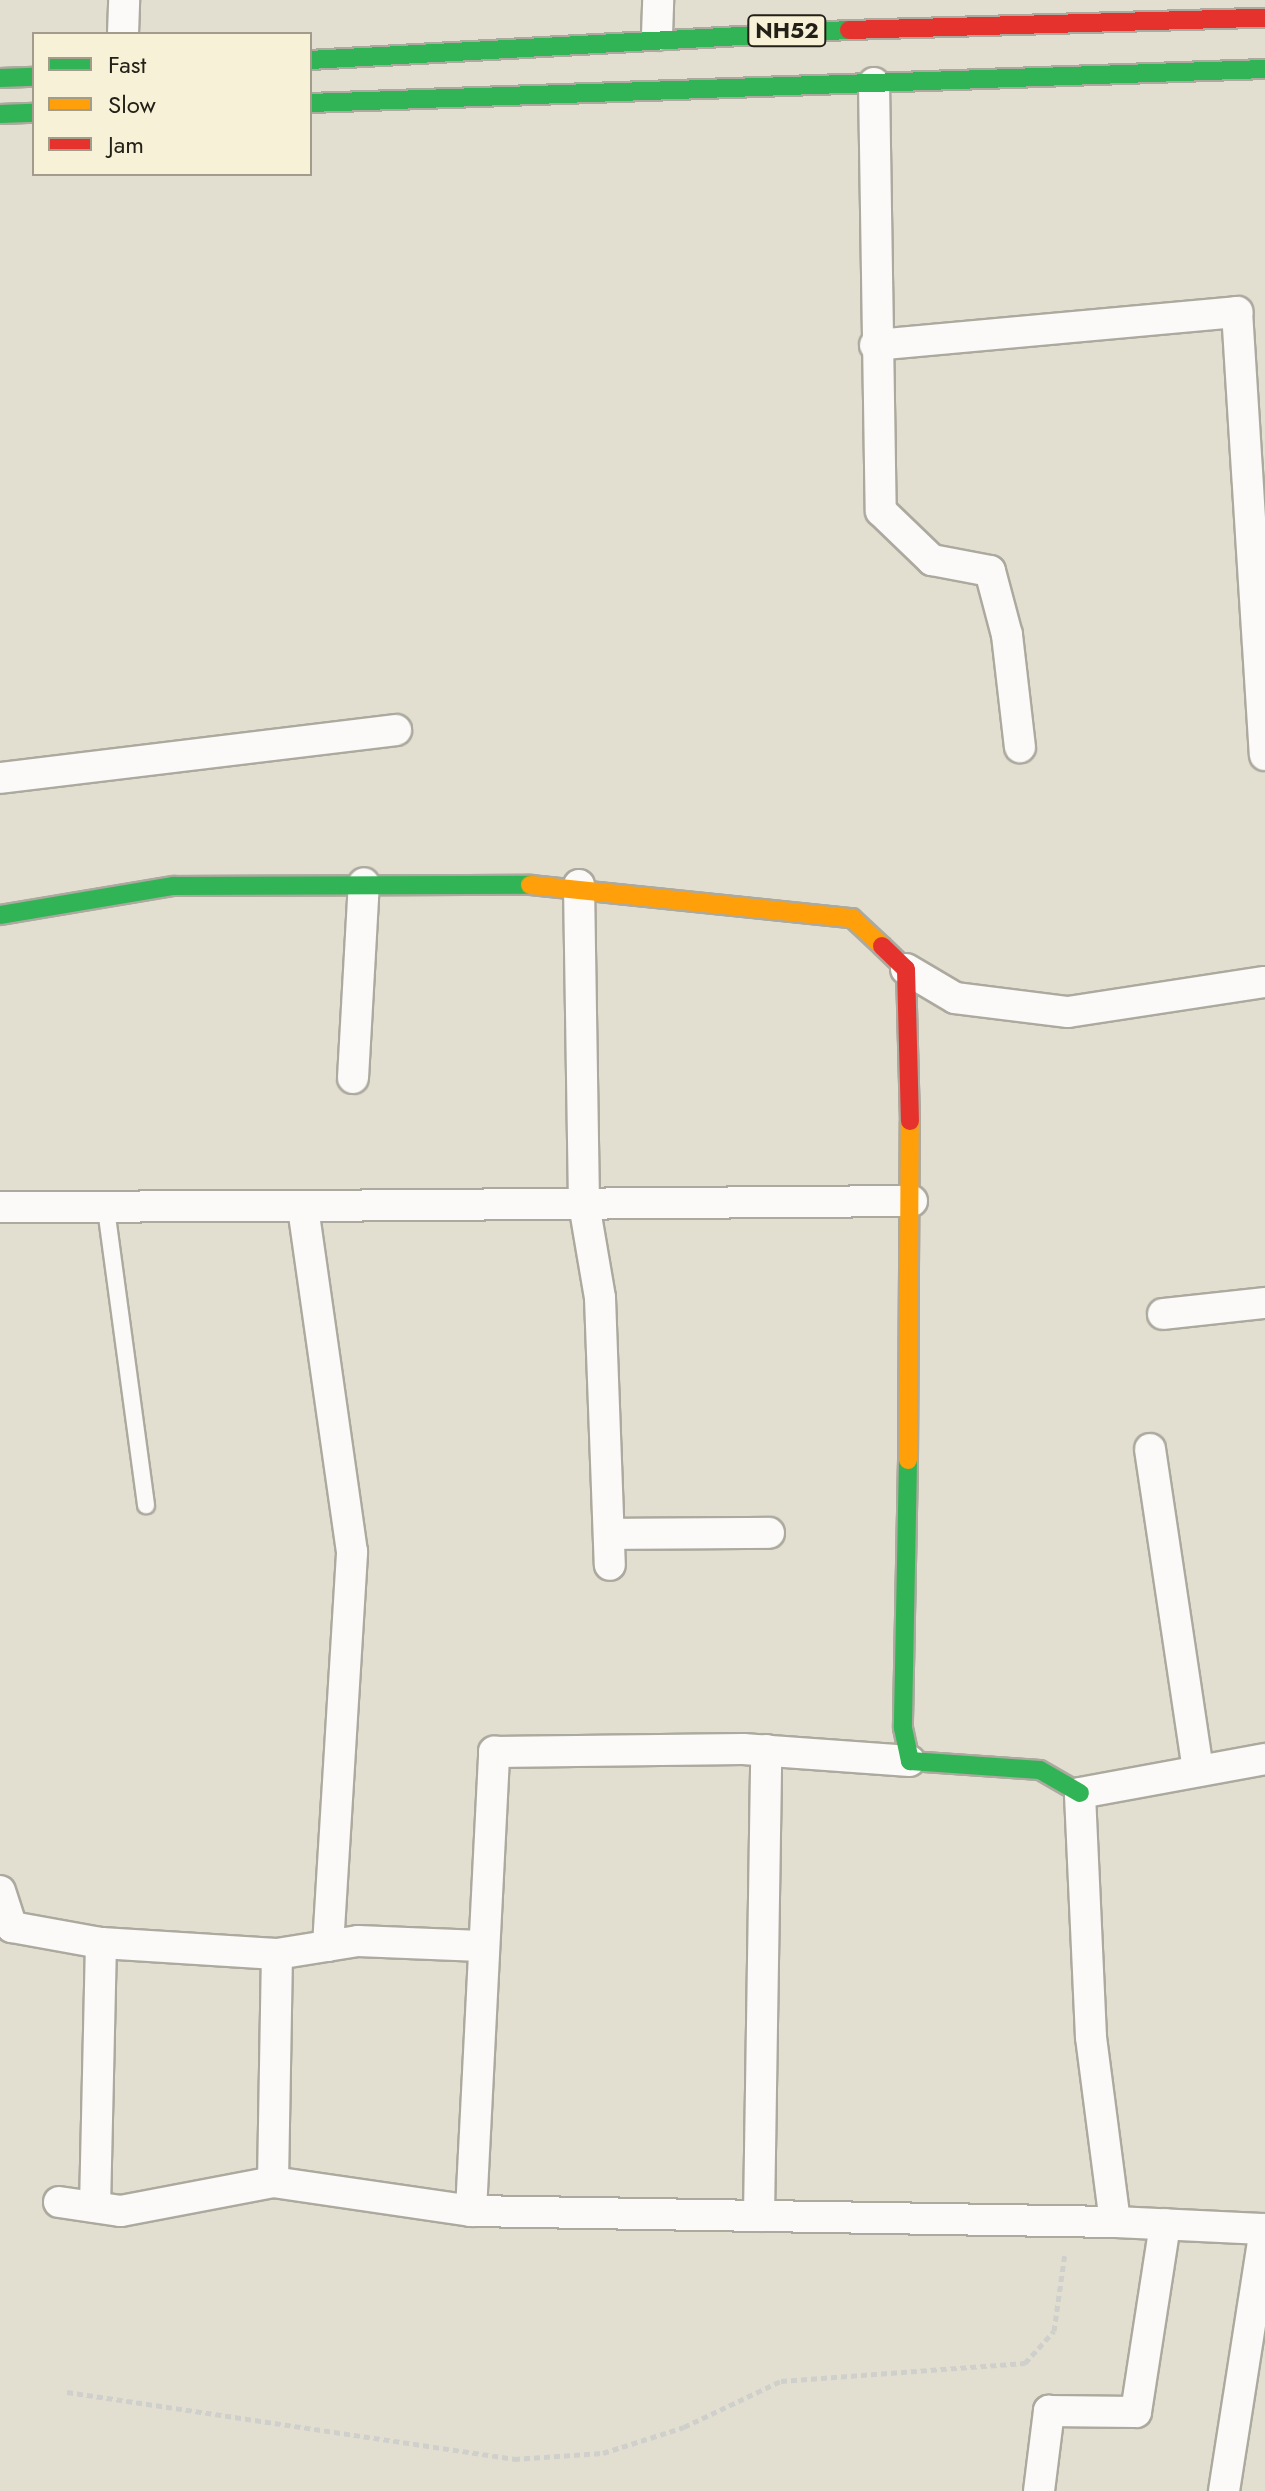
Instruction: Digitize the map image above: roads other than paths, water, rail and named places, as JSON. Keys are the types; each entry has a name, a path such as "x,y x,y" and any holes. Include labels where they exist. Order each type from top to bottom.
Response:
{"main road":[{"name":"NH52","path":"312,60 657,35 1265,18"},
{"name":"NH52","path":"312,103 1265,69"},
{"path":"0,78 32,77"},
{"path":"0,114 32,113"},
{"path":"0,915 174,886 364,883 579,885 852,918 906,969 912,1201 903,1619 910,1761 1040,1770 1080,1793"}],"street":[{"path":"123,32 124,0"},
{"path":"657,35 658,0"},
{"path":"874,83 875,345 881,511 932,560 990,571 1007,635 1020,747"},
{"path":"875,345 1251,312 1265,755"},
{"path":"0,778 396,730"},
{"path":"353,1078 364,883"},
{"path":"579,885 584,1204 600,1298 610,1565"},
{"path":"906,969 955,998 1068,1012 1265,982"},
{"path":"0,1207 106,1209 912,1201"},
{"path":"303,1206 352,1552 328,1946"},
{"path":"1163,1314 1265,1303"},
{"path":"1150,1449 1198,1769"},
{"path":"610,1534 769,1533"},
{"path":"759,2216 766,1750"},
{"path":"471,2211 481,1946 494,1752 766,1750 910,1761"},
{"path":"1115,2222 1091,2037 1080,1793 1265,1759"},
{"path":"0,1891 12,1927 101,1943 277,1954 328,1946 481,1946"},
{"path":"95,2207 101,1943"},
{"path":"273,2182 277,1954"},
{"path":"59,2202 121,2211 273,2182 471,2211 1115,2222 1265,2229 1224,2491"},
{"path":"1039,2491 1049,2411 1136,2412 1165,2224"}],"lane":[{"path":"106,1209 146,1505"}]}
